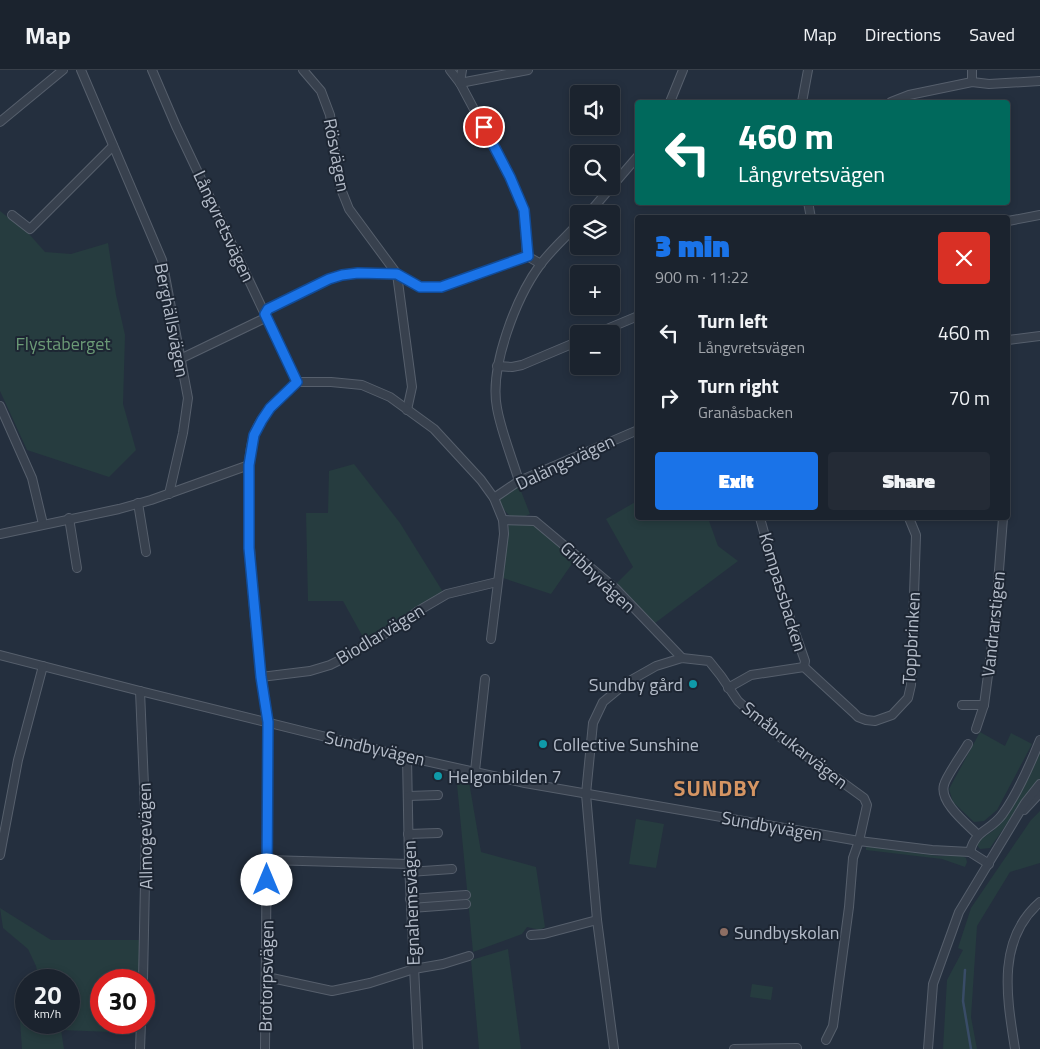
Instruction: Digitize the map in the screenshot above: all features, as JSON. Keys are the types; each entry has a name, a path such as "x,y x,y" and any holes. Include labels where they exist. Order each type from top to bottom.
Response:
{"street":[{"path":"0,122 63,70"},
{"name":"Berghällsvägen","path":"81,70 162,260 188,398 183,433 169,494"},
{"name":"Långvretsvägen","path":"152,70 176,126 297,382"},
{"name":"Rösvägen","path":"303,70 321,91 330,115 341,190 349,210 397,274 412,388 407,410"},
{"path":"450,70 460,82 510,177 524,210 528,256"},
{"path":"460,82 462,70"},
{"path":"460,82 528,70"},
{"path":"671,100 683,70"},
{"path":"802,100 808,70"},
{"path":"972,70 972,82"},
{"path":"896,100 909,95 972,82 989,84 1040,81"},
{"path":"12,215 30,229 113,146"},
{"path":"596,205 635,159"},
{"path":"1010,221 1040,216"},
{"path":"520,481 496,407 496,366 509,326 526,286 541,264 570,233"},
{"path":"180,359 263,319 268,309 329,279 342,275 358,273 397,274 420,287 441,287 528,256"},
{"path":"528,256 541,264"},
{"path":"616,325 635,317"},
{"path":"1010,340 1040,336"},
{"path":"496,366 512,367 522,365 570,345"},
{"path":"297,382 330,382 362,385 390,397 434,429 481,480 494,498 503,520 504,534 491,639"},
{"name":"Brotorpsvägen","path":"265,1049 268,722 261,677 249,548 249,465 254,435 262,420 270,408 297,382"},
{"path":"0,406 32,478 43,524"},
{"name":"Dalängsvägen","path":"494,498 520,481 635,431"},
{"path":"0,534 138,503 169,494 249,465"},
{"path":"138,503 146,552"},
{"path":"69,518 77,568"},
{"name":"Gribbyvägen","path":"503,520 535,521 615,588 682,658"},
{"name":"Kompassbacken","path":"761,520 780,590 805,661 804,668"},
{"name":"Toppbrinken","path":"804,668 858,717 866,720 875,721 892,715 908,698 911,685 916,535 910,520"},
{"name":"Vandrarstigen","path":"976,730 984,705 995,622 1003,520"},
{"name":"Biodlarvägen","path":"261,677 310,671 330,665 398,626 418,610 447,594 497,582"},
{"name":"Sundbyvägen","path":"0,655 140,691 525,783 859,841 932,850 970,852 989,864"},
{"name":"Småbrukarvägen","path":"614,1049 597,920 586,794 592,723 603,702 626,683 656,666 682,658 709,662 722,676 738,701 769,729 864,798 867,805 853,858 833,1026 826,1040"},
{"path":"0,855 18,760 43,666"},
{"path":"728,688 751,674 804,668"},
{"path":"475,771 485,679"},
{"name":"Allmogevägen","path":"140,691 146,833 143,969"},
{"path":"962,705 984,705"},
{"path":"970,852 974,839 1003,814 1040,740"},
{"path":"968,744 944,785 944,794 955,812 978,835"},
{"name":"Egnahemsvägen","path":"407,756 410,898 418,1049"},
{"path":"928,1049 933,984 948,938 959,912 1025,803 1040,784"},
{"path":"1019,815 1040,793"},
{"path":"408,796 438,795"},
{"path":"408,834 438,833"},
{"path":"267,860 452,869"},
{"path":"410,898 466,895"},
{"path":"1015,1049 1008,1008 1007,975 1009,955 1018,927 1040,902"},
{"path":"411,908 466,904"},
{"path":"531,935 544,934 597,920"},
{"path":"267,977 332,991 370,983 414,969 443,964 469,956"},
{"path":"140,1049 141,1034"},
{"path":"734,1049 797,1048"}],"green space":[{"name":"Flystaberget","path":"0,211 29,234 45,252 71,254 108,243 116,295 125,335 123,404 136,450 109,477 27,450 0,391"},
{"path":"354,464 400,523 443,592 364,639 343,601 308,601 306,513 328,513 329,471"},
{"path":"519,486 530,514 523,517 510,516 501,507 500,499"},
{"path":"635,502 635,520 709,520 718,546 738,561 655,623 617,583 633,567 606,519"},
{"path":"509,523 533,525 576,558 551,594 503,578"},
{"path":"980,732 1005,746 1011,733 1032,744 997,810 984,821 974,822 953,802 949,789"},
{"path":"1040,750 1040,780 1033,786 990,848 980,849 976,844 994,830 1010,812"},
{"path":"456,774 468,776 481,852 536,867 545,927 540,930 527,927 522,934 473,952"},
{"path":"1040,811 1040,863 1010,872 977,926 971,1017 977,1049 943,1049 947,980 963,950 958,948 971,908 1031,820"},
{"path":"636,819 664,824 656,868 629,864"},
{"path":"866,846 938,856 962,856 966,858 967,862 965,867 942,859 866,850"},
{"path":"0,908 51,940 140,940 139,969 90,969 90,1031 80,1031 80,969 37,969 28,949 3,928"},
{"path":"508,949 521,1049 479,1049 471,960"},
{"path":"752,984 773,987 771,1000 750,997"},
{"path":"21,1034 62,1034 64,1049 22,1049"}],"waterway":[{"path":"965,970 963,1001 971,1049"}],"place":[{"name":"Sundby gård","path":"693,684"},
{"name":"Collective Sunshine","path":"543,744"},
{"name":"Helgonbilden 7","path":"438,776"},
{"name":"Sundbyskolan","path":"724,932"}],"district":[{"name":"SUNDBY","path":"717,788"}],"route":[{"path":"267,880 268,722 261,677 249,548 249,465 254,435 262,420 270,408 297,382 265,314 268,309 329,279 342,275 358,273 397,274 420,287 441,287 528,256 524,210 510,177 484,127"}]}
